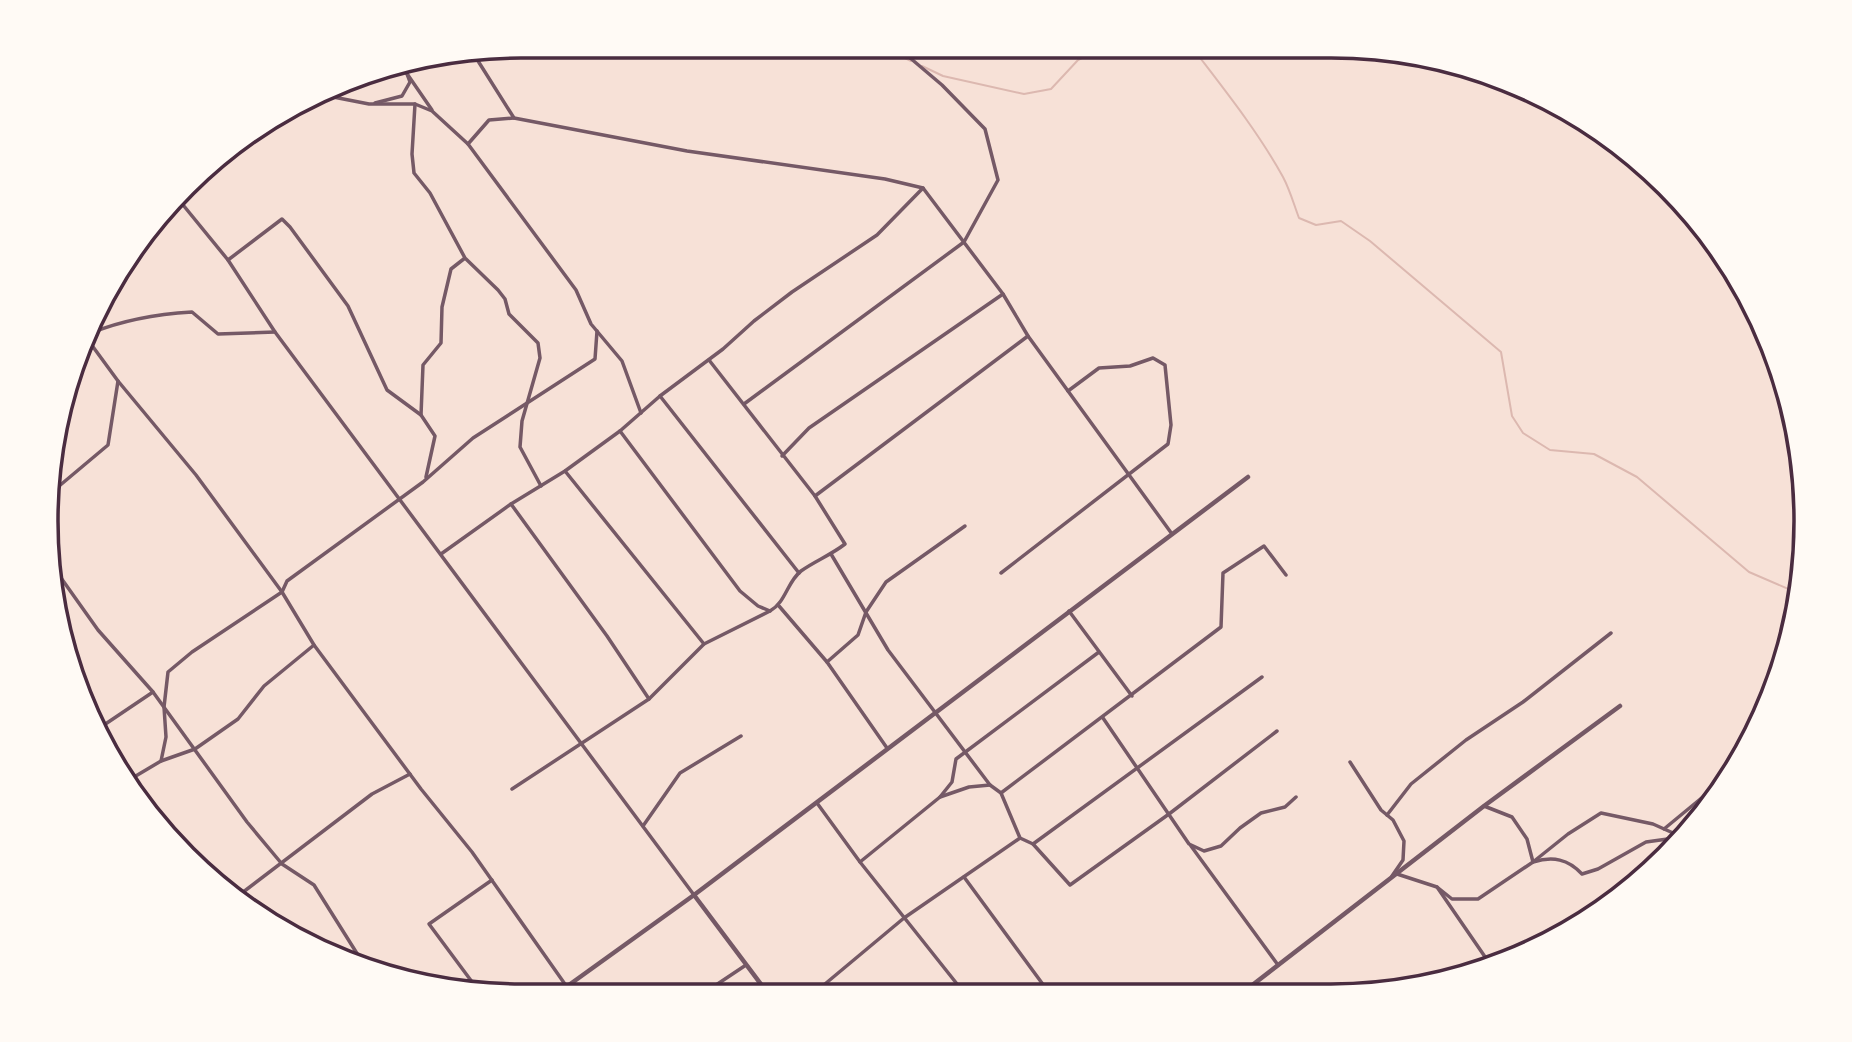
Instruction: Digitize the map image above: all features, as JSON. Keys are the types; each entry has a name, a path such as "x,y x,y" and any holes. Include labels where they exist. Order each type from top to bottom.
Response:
{"street":[{"path":"744,404 964,242 998,180 985,129 943,85 910,58"},
{"path":"478,60 514,118"},
{"path":"369,104 402,96 410,82 407,74"},
{"path":"407,74 432,111 468,144 576,290 591,324 622,361 641,413"},
{"path":"335,97 369,104 415,104 432,111"},
{"path":"415,104 412,154 414,173 430,193 465,258 498,290 505,299 509,314 538,343 540,358 522,421 520,447 541,486"},
{"path":"468,144 489,120 514,118 687,151 885,178 923,188 1003,294 1028,336 1172,534"},
{"path":"440,555 620,431 792,292 877,235 923,188"},
{"path":"183,205 228,260 275,332 761,984"},
{"path":"228,260 282,219 348,306 387,390 421,415 435,436 425,480"},
{"path":"421,415 423,365 442,343 442,307 451,270 465,258"},
{"path":"782,456 809,428 1003,294"},
{"path":"100,329 162,314 192,312 218,334 275,332"},
{"path":"161,761 166,737 164,707 168,672 192,652 282,592 287,581 425,480 472,438 595,359 597,331"},
{"path":"815,496 1028,336"},
{"path":"92,346 195,475 282,592 314,645 492,880 565,984"},
{"path":"1001,573 1168,444 1171,425 1165,365 1153,358 1129,366 1100,368 1068,391"},
{"path":"512,789 649,699 705,644 779,606 799,573 845,544 815,496 709,360"},
{"path":"60,486 108,445 118,381"},
{"path":"660,396 799,573"},
{"path":"620,431 740,592 758,606 770,611"},
{"path":"565,471 705,644"},
{"path":"571,984 817,803 1248,477"},
{"path":"511,504 607,636 649,699"},
{"path":"827,662 858,635 866,612 886,582 965,526"},
{"path":"1001,793 1221,627 1223,573 1264,546 1286,575"},
{"path":"831,554 888,650 990,785 1001,793 1020,838 1033,844 1070,884 1170,814 1277,731"},
{"path":"62,579 98,630 153,692 247,822 282,864 314,885 354,953"},
{"path":"779,606 827,662 887,748"},
{"path":"1069,611 1132,696"},
{"path":"1387,815 1411,784 1466,740 1523,702 1611,634"},
{"path":"135,776 161,761 195,749 237,719 264,686 314,645"},
{"path":"860,862 940,797 952,782 956,759 965,751 1099,652"},
{"path":"1033,844 1262,677"},
{"path":"105,724 153,692"},
{"path":"1254,984 1620,706"},
{"path":"1103,718 1189,844 1278,965"},
{"path":"643,827 680,774 741,736"},
{"path":"1350,762 1381,810 1393,820 1404,841 1402,860 1389,880"},
{"path":"243,892 372,794 410,774"},
{"path":"940,797 969,787 990,785"},
{"path":"1664,829 1703,796"},
{"path":"1189,844 1204,851 1221,846 1261,813 1285,807 1296,797"},
{"path":"817,803 957,984"},
{"path":"1484,807 1513,817 1527,838 1533,862"},
{"path":"1397,874 1437,887 1452,899 1478,899 1601,813 1653,824 1673,832"},
{"path":"825,984 904,918 1020,838"},
{"path":"1533,862 1543,859 1564,860 1576,866 1583,874 1614,861 1646,842 1668,838"},
{"path":"964,876 1043,984"},
{"path":"471,981 429,924 492,880"},
{"path":"1437,887 1486,958"},
{"path":"717,984 746,964"}],"waterway":[{"path":"905,58 911,61"},
{"path":"922,66 943,76 1024,94 1051,89 1082,58"},
{"path":"1200,58 1273,160 1299,218 1316,225 1341,221 1370,241 1501,352 1512,416 1523,433 1550,450 1594,454 1637,477 1749,572 1789,589"}]}
